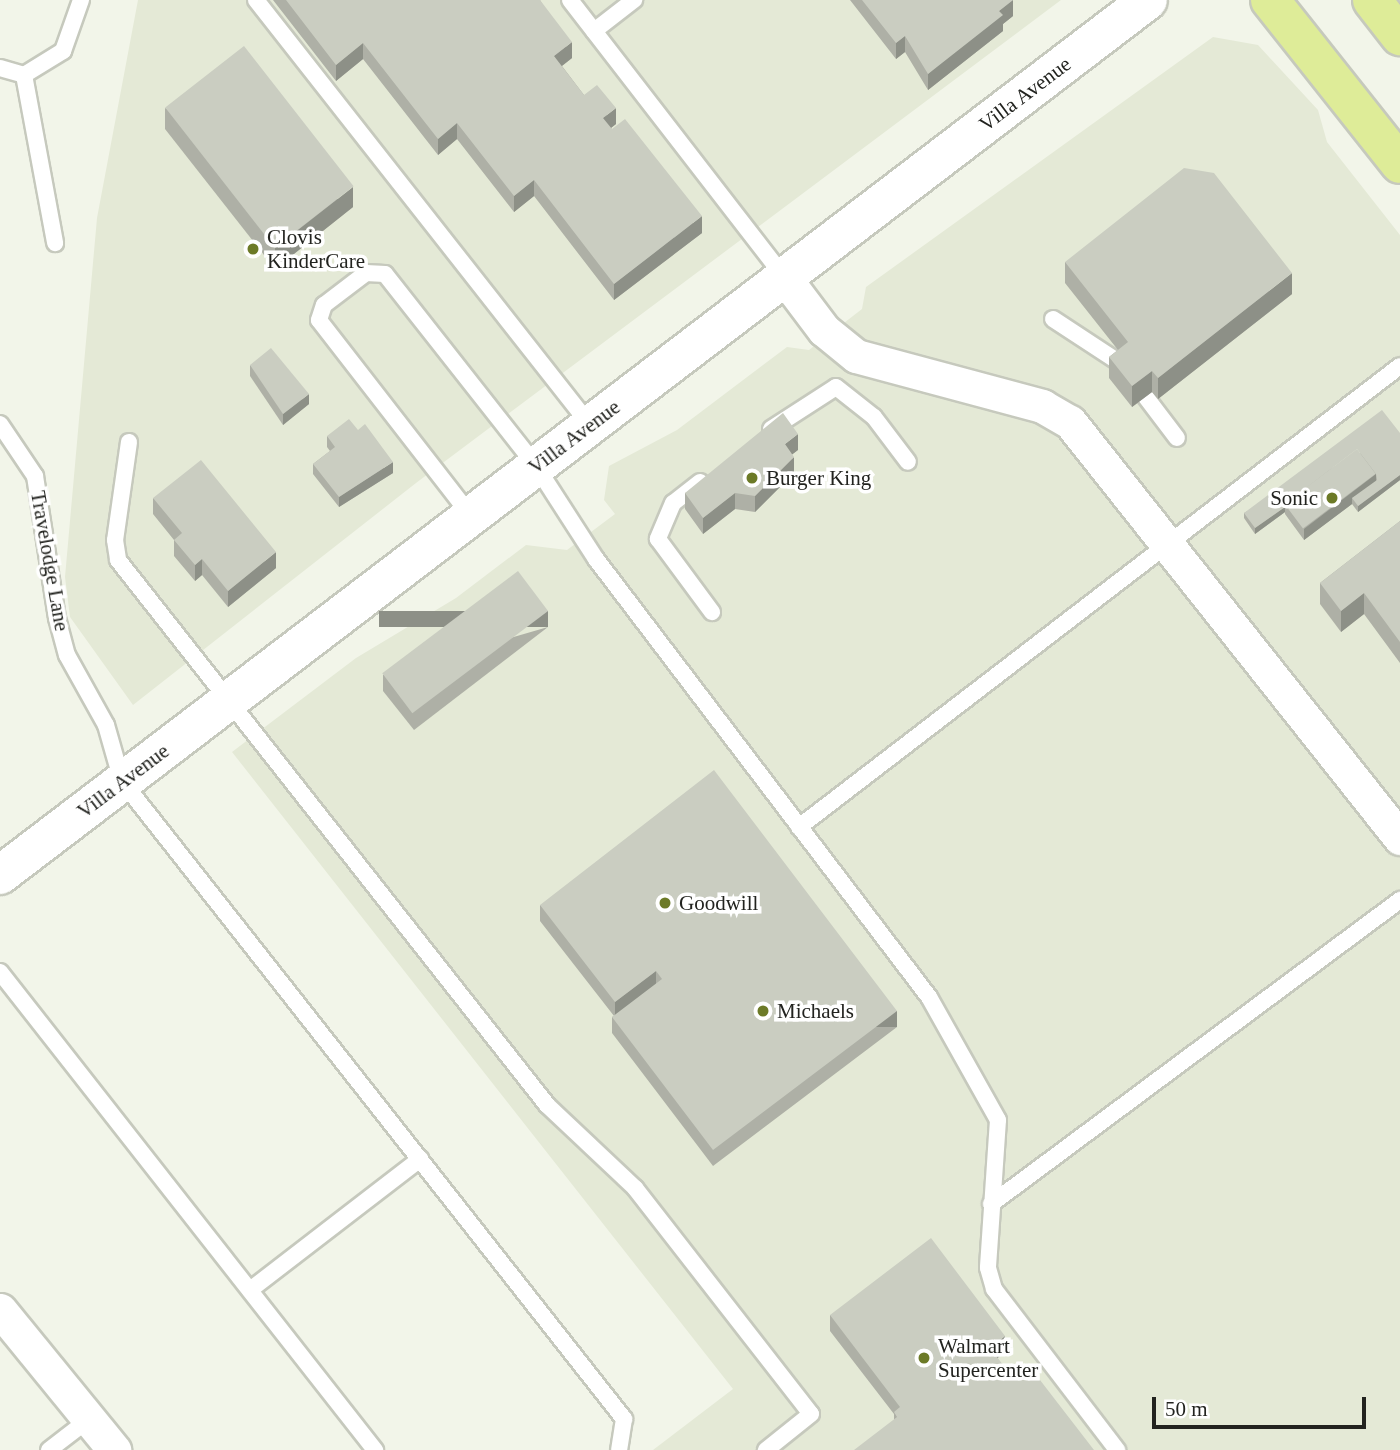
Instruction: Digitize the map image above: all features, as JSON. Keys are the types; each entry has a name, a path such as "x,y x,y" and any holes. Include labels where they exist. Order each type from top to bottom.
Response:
{"main road":[{"name":"Villa Avenue","path":"0,874 1148,0"},
{"path":"1270,0 1400,164"},
{"path":"1372,0 1400,36"}],"street":[{"path":"784,277 824,330 856,356 1058,413 1094,447 1400,838"},
{"path":"0,1310 114,1450"}],"lane":[{"path":"0,68 24,75 63,51 81,0"},
{"path":"256,0 590,425"},
{"path":"570,0 784,277"},
{"path":"594,31 634,0"},
{"path":"24,75 55,243"},
{"path":"471,516 319,320 324,304 366,273 385,274 536,466 596,559 929,997 989,1100 1000,1138 991,1204 988,1268 994,1289 1117,1450"},
{"path":"1053,319 1120,363 1177,438"},
{"path":"799,827 1400,366"},
{"path":"751,444 836,387 874,417 908,463"},
{"name":"Travelodge Lane","path":"0,424 35,475 57,618 68,655 106,725 122,781"},
{"path":"129,442 115,540 118,560 226,702 547,1105 635,1188 811,1414 766,1450"},
{"path":"712,612 659,539 673,503 718,469"},
{"path":"122,781 624,1419 619,1450"},
{"path":"991,1204 1400,900"},
{"path":"0,972 375,1450"},
{"path":"250,1290 420,1159"},
{"path":"49,1450 88,1420"}],"shaded area":[{"path":"138,0 1061,0 416,483 133,705 70,617 65,577 97,218"},
{"path":"1213,37 1258,45 1318,110 1327,142 1400,235 1400,1450 653,1450 733,1389 232,752 356,658 456,598 526,545 567,550 615,514 604,500 609,466 677,430 787,347 809,350 862,309 866,287"}],"building":[{"path":"286,0 540,0 572,42 554,56 584,95 597,85 616,108 603,118 612,129 625,119 702,216 614,284 534,180 514,196 457,123 438,139 363,43 336,65"},
{"path":"862,0 1013,0 999,11 1003,15 928,74 905,36 896,43"},
{"path":"244,46 354,186 275,248 165,108"},
{"path":"1184,168 1214,173 1292,273 1158,378 1152,371 1132,386 1109,357 1128,342 1065,262"},
{"path":"271,348 309,394 283,414 250,365"},
{"path":"1382,410 1400,433 1400,475 1358,506 1352,498 1377,480 1376,474 1357,449 1255,528 1244,513"},
{"name":"Burger King","path":"783,413 798,434 785,444 794,457 755,496 735,493 703,518 685,493"},
{"path":"349,419 358,430 365,424 393,462 339,497 313,464 335,447 327,436"},
{"path":"1357,449 1376,474 1303,529 1284,504"},
{"path":"201,460 276,552 228,591 202,559 195,565 174,540 182,533 153,498"},
{"path":"1400,521 1400,642 1364,593 1341,611 1320,583"},
{"path":"518,571 548,611 412,713 382,673"},
{"path":"714,770 897,1011 713,1150 612,1017 662,979 656,971 615,1002 540,905"},
{"name":"Walmart Supercenter","path":"931,1238 1005,1336 990,1348 1010,1374 1040,1380 1094,1450 854,1450 897,1417 894,1412 900,1407 830,1315"}],"place":[{"name":"Clovis KinderCare","path":"253,249"},
{"name":"Burger King","path":"752,478"},
{"name":"Sonic","path":"1332,498"},
{"name":"Goodwill","path":"665,903"},
{"name":"Michaels","path":"763,1011"},
{"name":"Walmart Supercenter","path":"924,1358"}]}
